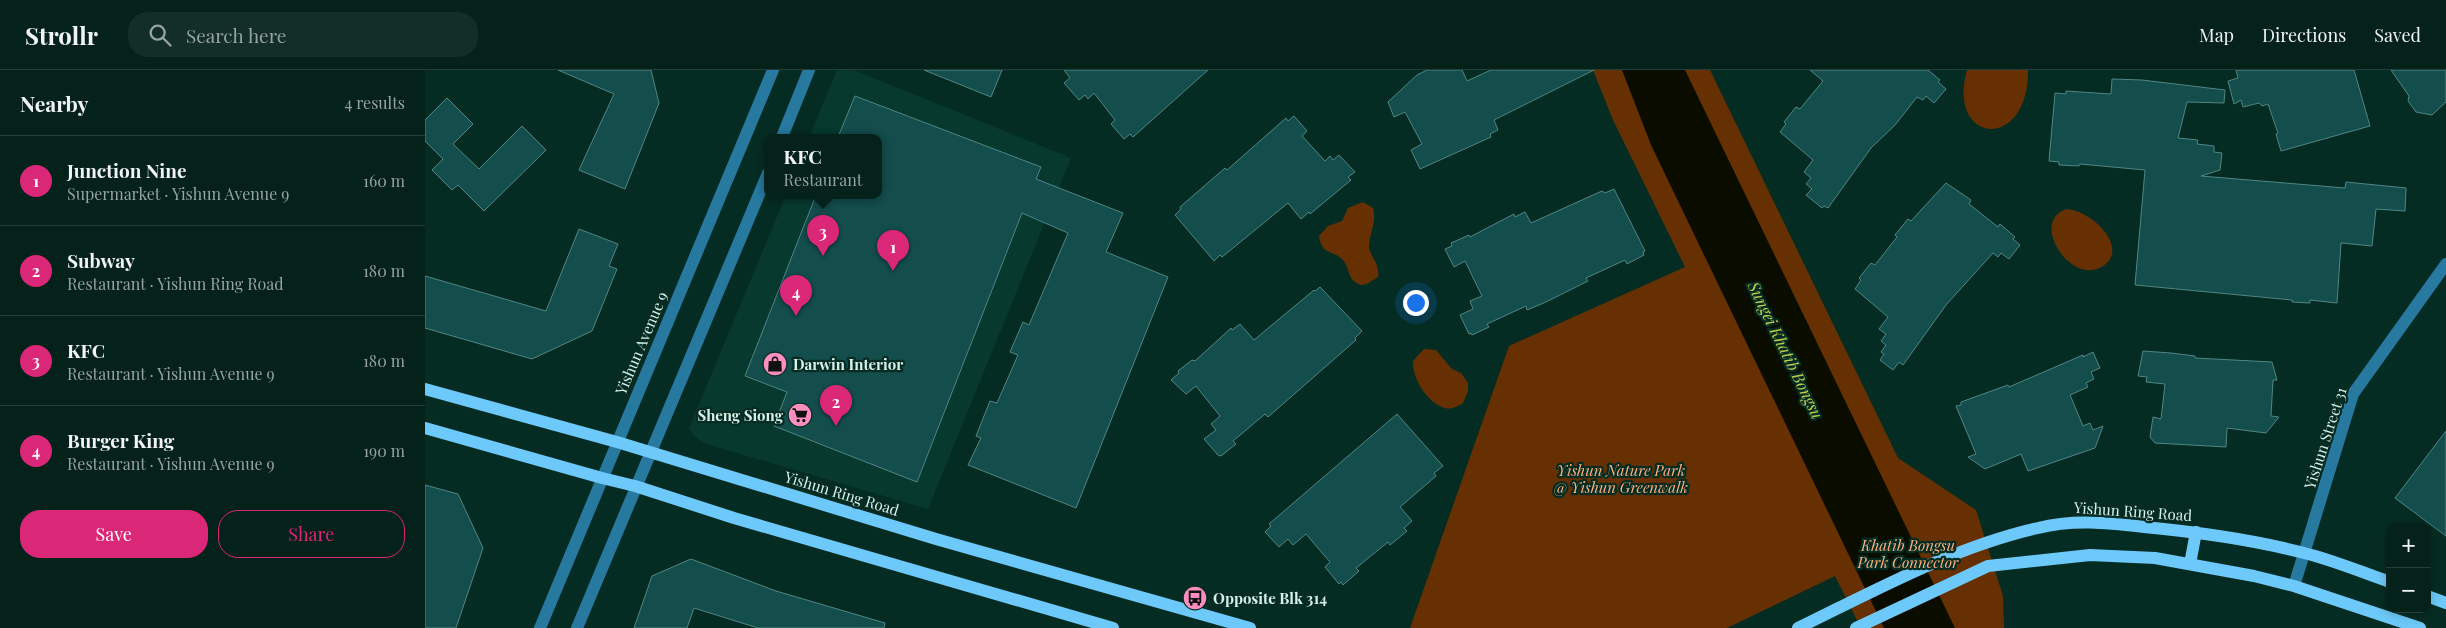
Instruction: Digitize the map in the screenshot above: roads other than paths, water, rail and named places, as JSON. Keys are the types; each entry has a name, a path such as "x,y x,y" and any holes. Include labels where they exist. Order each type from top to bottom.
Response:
{"main road":[{"name":"Yishun Ring Road","path":"425,389 617,442 937,539 1249,628"},
{"path":"425,428 635,486 735,518 1113,628"},
{"name":"Yishun Ring Road","path":"1798,628 1983,543 2040,527 2073,522 2196,532 2306,553 2386,581"},
{"path":"2190,564 2196,532"},
{"path":"1856,628 1958,578 1988,566 2090,555 2155,558 2294,586 2420,628"},
{"path":"2431,597 2446,603"}],"street":[{"name":"Yishun Avenue 9","path":"540,628 773,70"},
{"path":"783,134 809,70"},
{"path":"577,628 764,182"},
{"name":"Yishun Street 31","path":"2294,586 2306,553 2353,394 2446,264"}],"water":[{"name":"Sungei Khatib Bongsu","path":"1622,70 1685,70 1955,628 1884,628 1651,145"}],"place":[{"name":"KFC","path":"823,256"},
{"name":"Junction Nine","path":"893,271"},
{"name":"Burger King","path":"796,316"},
{"name":"Darwin Interior","path":"775,364"},
{"name":"Sheng Siong","path":"800,415"},
{"name":"Subway","path":"836,426"},
{"name":"Opposite Blk 314","path":"1195,598"}],"park label":[{"name":"Yishun Nature Park @ Yishun Greenwalk","path":"1621,478"},
{"name":"Khatib Bongsu Park Connector","path":"1908,554"}]}
